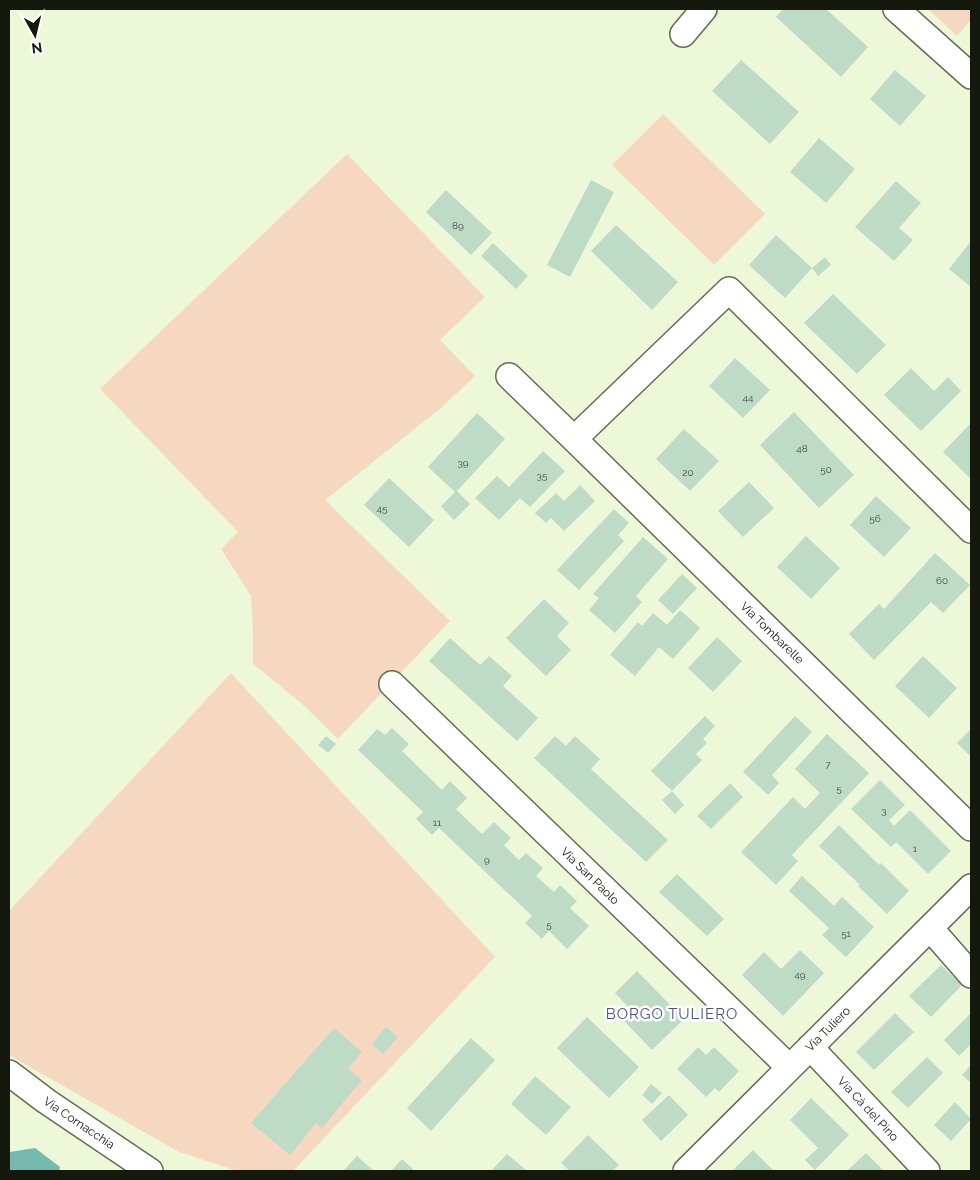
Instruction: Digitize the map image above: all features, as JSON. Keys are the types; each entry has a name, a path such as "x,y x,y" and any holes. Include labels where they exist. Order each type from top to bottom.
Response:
{"street":[{"path":"683,34 704,9"},
{"path":"896,9 971,76"},
{"path":"574,439 729,290 971,530"},
{"name":"Via Tombarelle","path":"509,376 971,828"},
{"name":"Via San Paolo","path":"392,684 789,1067"},
{"name":"Via Tuliero","path":"686,1171 971,887"},
{"path":"930,928 971,975"},
{"name":"Via Cà del Pino","path":"810,1047 927,1171"},
{"name":"Via Cornacchia","path":"9,1073 46,1101 150,1171"}],"shaded area":[{"path":"928,9 971,9 971,20 957,36"},
{"path":"663,114 765,214 714,265 612,165"},
{"path":"347,154 485,297 440,340 475,376 441,408 325,500 450,621 338,739 300,702 253,664 251,596 221,549 238,532 100,389"},
{"path":"231,673 495,957 293,1171 237,1171 179,1152 9,1055 9,911"}],"water":[{"path":"35,1148 60,1167 59,1171 9,1171 10,1152"}],"building":[{"path":"783,9 826,9 868,47 841,77 776,17"},
{"path":"741,60 799,112 770,144 712,91"},
{"path":"895,70 926,96 900,126 870,99"},
{"path":"819,138 855,169 826,203 790,172"},
{"path":"591,180 614,192 570,277 547,265"},
{"path":"896,181 921,203 899,228 913,240 894,261 855,227"},
{"path":"446,190 492,233 471,255 426,212"},
{"path":"616,225 678,282 652,310 591,251"},
{"path":"776,235 812,268 785,298 749,265"},
{"path":"971,241 971,287 949,269"},
{"path":"493,243 528,276 516,289 481,256"},
{"path":"825,257 831,265 818,276 812,268"},
{"path":"833,294 886,345 857,374 804,323"},
{"path":"735,358 770,390 743,418 709,386"},
{"path":"911,368 934,391 948,377 961,391 921,431 884,395"},
{"path":"794,412 854,475 819,508 760,445"},
{"path":"477,413 505,439 457,491 470,504 454,520 441,506 455,492 428,467"},
{"path":"971,423 971,479 943,452"},
{"path":"684,429 719,461 690,491 656,459"},
{"path":"543,451 565,471 530,507 520,498 499,520 475,498 497,476 509,487"},
{"path":"389,478 434,520 409,547 364,505"},
{"path":"749,482 774,508 743,537 718,511"},
{"path":"580,485 595,501 564,531 551,518 546,523 535,513 556,493 564,501"},
{"path":"876,496 911,528 884,557 850,525"},
{"path":"614,509 629,523 618,535 624,541 579,590 557,570"},
{"path":"806,536 840,568 811,599 777,567"},
{"path":"643,537 668,559 636,596 642,602 615,633 589,610 599,598 593,594"},
{"path":"935,553 970,585 943,613 931,602 874,660 849,634 879,604 884,609"},
{"path":"682,574 697,588 673,614 658,600"},
{"path":"544,599 569,623 557,636 571,650 546,676 506,638"},
{"path":"680,610 700,628 673,659 659,647 635,676 610,655 638,622 642,626 653,613 667,625"},
{"path":"717,637 742,661 713,692 688,668"},
{"path":"450,638 480,665 489,656 512,676 503,686 538,718 517,741 429,661"},
{"path":"923,656 957,688 929,718 895,686"},
{"path":"705,716 715,726 703,739 707,743 696,754 702,760 672,791 651,771"},
{"path":"795,716 812,732 772,775 779,783 768,795 743,772"},
{"path":"392,728 409,744 402,751 442,790 450,781 467,798 456,809 482,834 494,822 511,838 504,845 519,860 526,853 543,868 536,876 554,892 560,885 577,901 570,908 589,926 567,949 549,931 542,939 525,923 532,916 439,828 432,835 416,819 423,812 358,750 377,729 385,735"},
{"path":"971,729 971,757 957,743"},
{"path":"827,734 869,773 792,855 798,861 776,885 741,852 793,797 805,809 820,793 795,769"},
{"path":"326,736 336,744 328,753 318,745"},
{"path":"555,736 566,746 575,736 600,759 591,769 668,840 646,862 534,758"},
{"path":"880,780 905,805 889,820 894,826 910,810 951,851 928,874 896,842 891,847 851,809"},
{"path":"730,783 743,797 711,829 697,816"},
{"path":"672,791 684,805 675,814 662,800"},
{"path":"839,825 879,865 881,863 909,891 887,914 819,846"},
{"path":"677,874 724,919 707,936 659,892"},
{"path":"802,876 834,906 842,897 874,927 846,957 822,935 829,928 789,891"},
{"path":"800,950 824,973 783,1016 742,975 764,952 781,969"},
{"path":"941,965 962,985 931,1017 909,996"},
{"path":"637,971 684,1019 652,1050 624,1021 633,1012 615,993"},
{"path":"895,1013 914,1032 874,1070 856,1052"},
{"path":"971,1013 971,1044 959,1056 944,1040"},
{"path":"587,1017 639,1067 609,1098 557,1048"},
{"path":"386,1027 398,1037 383,1054 372,1044"},
{"path":"334,1028 362,1052 348,1069 362,1080 322,1128 316,1123 290,1155 251,1123"},
{"path":"471,1038 495,1060 431,1131 407,1108"},
{"path":"698,1047 706,1055 714,1047 739,1071 719,1092 715,1088 706,1097 677,1069"},
{"path":"927,1057 943,1073 908,1108 891,1092"},
{"path":"971,1065 971,1083 962,1075"},
{"path":"535,1076 571,1107 546,1135 511,1104"},
{"path":"651,1084 662,1093 652,1104 642,1095"},
{"path":"669,1095 688,1115 661,1141 642,1120"},
{"path":"811,1098 849,1135 815,1170 805,1160 818,1148 790,1120"},
{"path":"955,1102 971,1119 951,1141 934,1125"},
{"path":"588,1135 619,1165 612,1171 570,1171 561,1163"},
{"path":"753,1150 774,1171 732,1171"},
{"path":"866,1153 884,1171 847,1171"},
{"path":"507,1154 527,1171 491,1171"},
{"path":"357,1156 374,1171 343,1171"},
{"path":"402,1159 413,1169 411,1171 391,1171"}],"district":[{"name":"BORGO TULIERO","path":"672,1014"}]}
